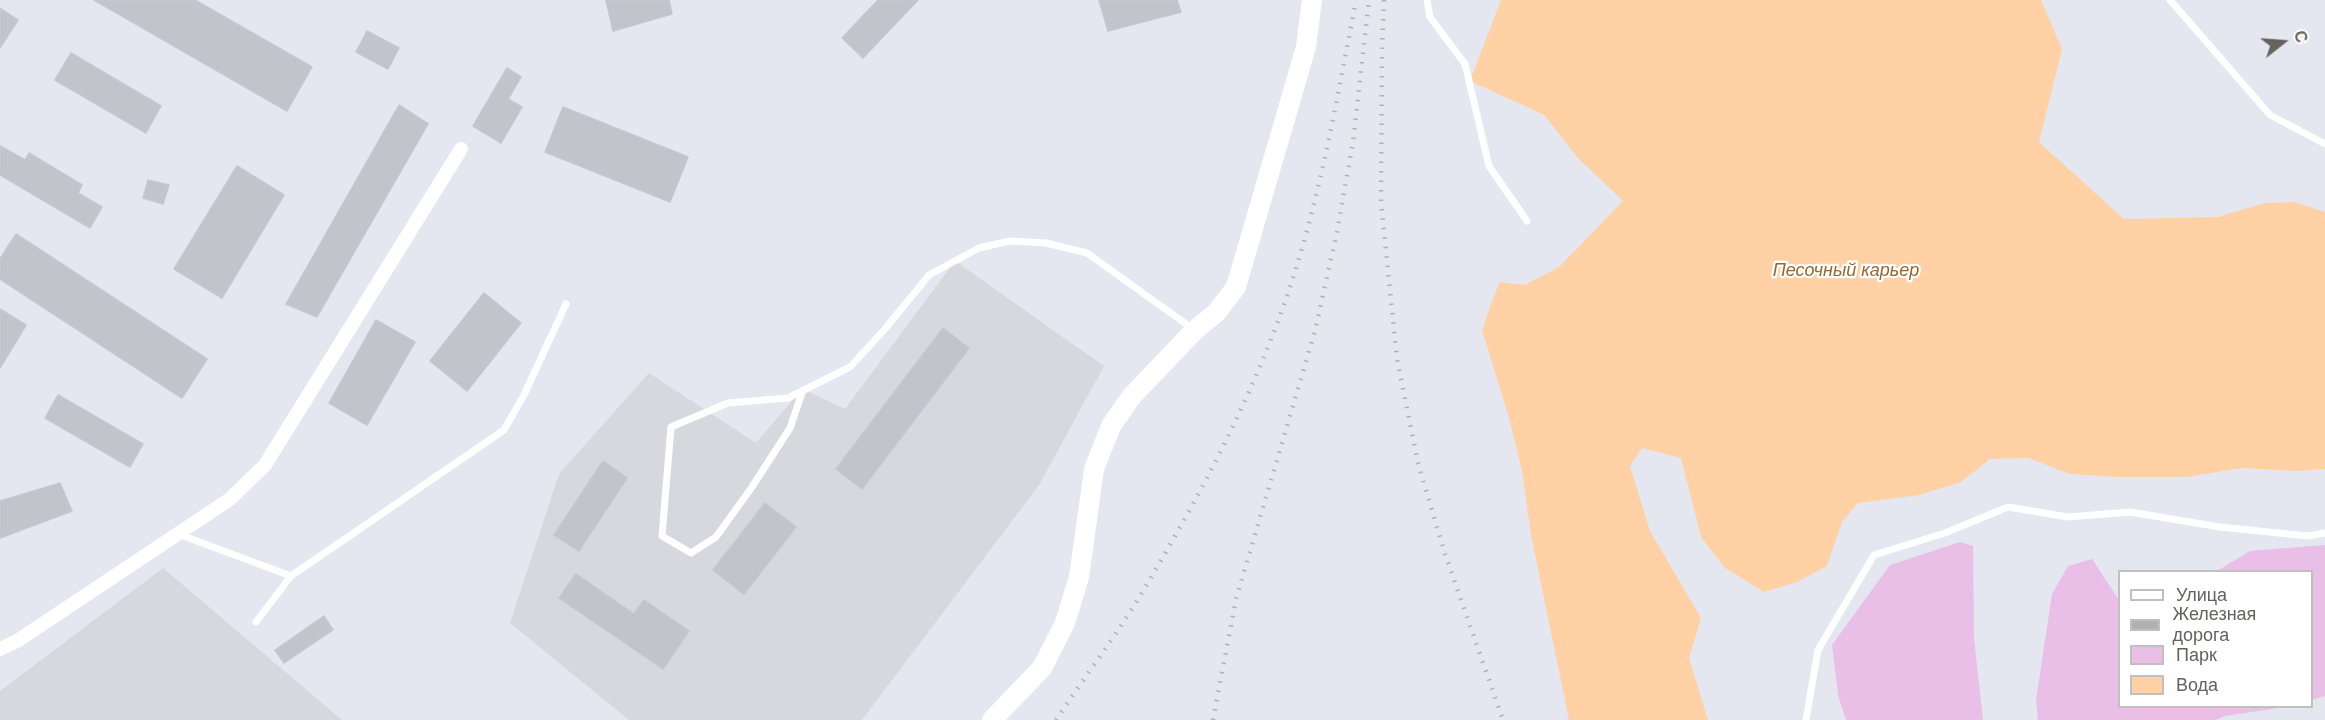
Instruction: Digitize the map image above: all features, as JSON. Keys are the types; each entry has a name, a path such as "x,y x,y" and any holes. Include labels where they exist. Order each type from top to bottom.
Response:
{"street":[{"path":"992,720 1042,668 1065,623 1079,577 1094,469 1111,426 1131,397 1195,330 1216,313 1236,287 1306,47 1312,0"},
{"path":"0,649 17,641 230,499 265,465 460,149"}],"lane":[{"path":"1427,0 1430,17 1465,64 1488,166 1527,221"},
{"path":"2170,0 2270,115 2325,144"},
{"path":"803,390 790,428 716,537 691,553 662,536 670,428 728,403 788,398 803,390 850,367 929,275 979,248 1010,241 1046,243 1086,253 1195,330"},
{"path":"256,622 291,576 504,430 524,395 566,304"},
{"path":"1806,720 1818,650 1874,555 1945,533 2008,507 2068,517 2130,512 2220,527 2308,536 2325,533"},
{"path":"178,534 291,576"}],"shaded area":[{"path":"955,261 1104,366 1039,485 862,720 629,720 510,623 559,474 649,373 756,443 802,389 845,409"},
{"path":"163,568 342,720 0,720 0,691"}],"green space":[{"path":"1960,542 1973,546 1974,638 1983,720 1846,720 1838,695 1832,645 1890,565"},
{"path":"2325,545 2325,696 2313,700 2313,570 2219,570 2250,551"},
{"path":"2092,559 2118,598 2118,708 2278,708 2225,716 2216,720 2038,720 2036,700 2052,594 2068,566"}],"water":[{"name":"Песочный карьер","path":"1501,0 2041,0 2062,49 2039,142 2124,219 2217,217 2265,203 2295,202 2325,212 2325,469 2299,471 2241,468 2187,477 2116,477 2069,474 2029,458 1990,459 1961,482 1919,495 1858,503 1842,522 1827,566 1797,582 1764,592 1725,568 1701,537 1681,458 1642,448 1630,466 1650,531 1701,618 1689,658 1708,720 1569,720 1531,535 1522,471 1509,418 1482,330 1499,282 1525,285 1559,267 1623,201 1578,158 1544,115 1470,81"}],"building":[{"path":"94,0 195,0 312,67 287,111"},
{"path":"606,0 669,0 672,14 613,31"},
{"path":"878,0 918,0 863,58 842,38"},
{"path":"1099,0 1177,0 1181,12 1108,31"},
{"path":"0,8 18,20 0,48"},
{"path":"367,31 399,48 388,69 356,52"},
{"path":"71,53 161,106 146,133 55,80"},
{"path":"507,68 521,77 508,99 522,107 501,143 473,126"},
{"path":"399,105 428,124 317,317 286,304"},
{"path":"563,107 688,157 670,202 545,152"},
{"path":"0,146 25,160 29,153 82,185 78,193 102,207 90,228 0,175"},
{"path":"237,166 284,195 222,298 174,269"},
{"path":"148,180 169,185 163,204 143,198"},
{"path":"16,234 207,359 182,398 0,279 0,259"},
{"path":"484,293 521,323 467,391 430,361"},
{"path":"0,309 26,325 0,368"},
{"path":"376,320 415,342 367,425 329,403"},
{"path":"943,328 969,348 862,489 836,469"},
{"path":"58,395 143,444 130,467 45,418"},
{"path":"603,461 627,478 579,551 554,535"},
{"path":"60,483 72,511 0,538 0,501"},
{"path":"765,503 796,527 744,594 713,570"},
{"path":"576,574 634,614 644,600 689,631 663,669 559,598"},
{"path":"324,616 333,630 284,663 275,650"}],"railway":[{"path":"1056,720 1120,628 1162,558 1226,442 1262,361 1279,320 1313,209 1356,0"},
{"path":"1213,720 1236,599 1315,331 1337,232 1353,142 1369,0"},
{"path":"1384,0 1381,202 1397,359 1418,463 1445,554 1503,720"}]}
